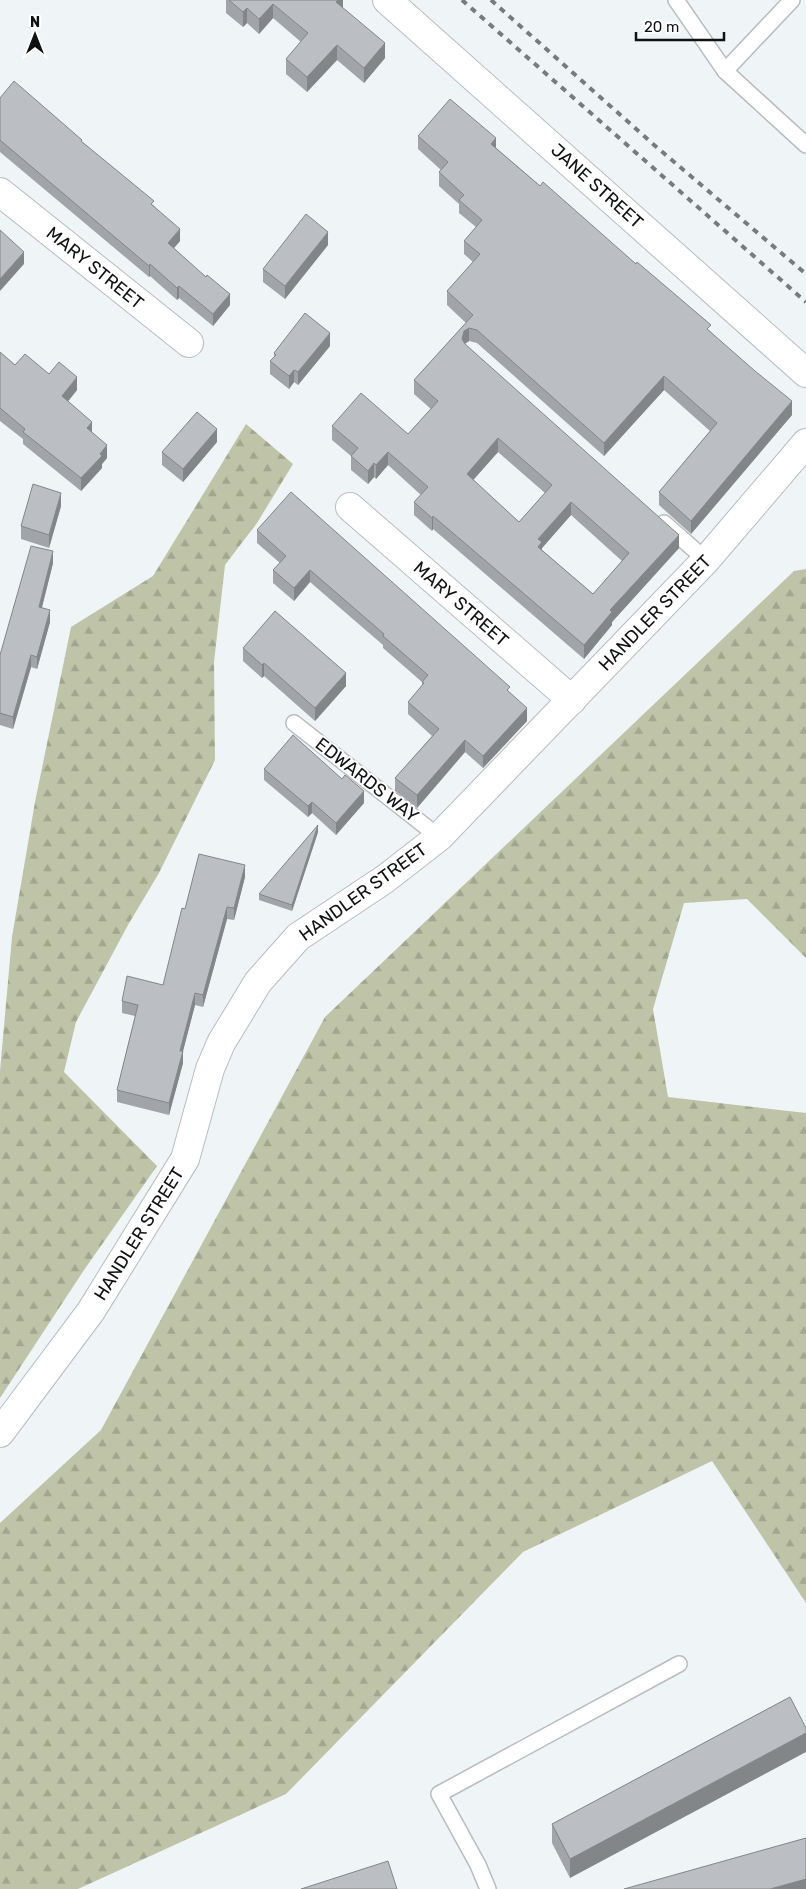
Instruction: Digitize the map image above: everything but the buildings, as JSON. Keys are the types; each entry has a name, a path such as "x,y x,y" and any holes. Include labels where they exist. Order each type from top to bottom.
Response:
{"street":[{"name":"JANE STREET","path":"387,0 806,373"},
{"name":"MARY STREET","path":"0,192 189,343"},
{"name":"HANDLER STREET","path":"0,1433 91,1311 184,1159 210,1069 221,1043 258,982 298,937 385,879 439,837 706,560 806,443"},
{"name":"MARY STREET","path":"350,508 572,700"}],"lane":[{"path":"725,71 792,0"},
{"path":"679,1 725,71 806,145"},
{"path":"654,514 706,560"},
{"name":"EDWARDS WAY","path":"294,723 439,837"},
{"path":"488,1889 478,1865 439,1794 679,1664"}],"green space":[{"path":"246,424 293,464 257,523 225,565 214,662 215,760 159,873 128,925 76,1022 64,1072 157,1166 84,1270 0,1398 0,1071 12,937 35,802 71,627 153,576"},
{"path":"806,569 806,958 747,899 684,903 653,1009 668,1097 806,1113 806,1603 712,1461 523,1552 286,1794 78,1889 0,1889 0,1523 101,1430 325,1017 794,571"}],"railway":[{"path":"462,0 806,302"},
{"path":"491,0 653,144 806,274"}]}
